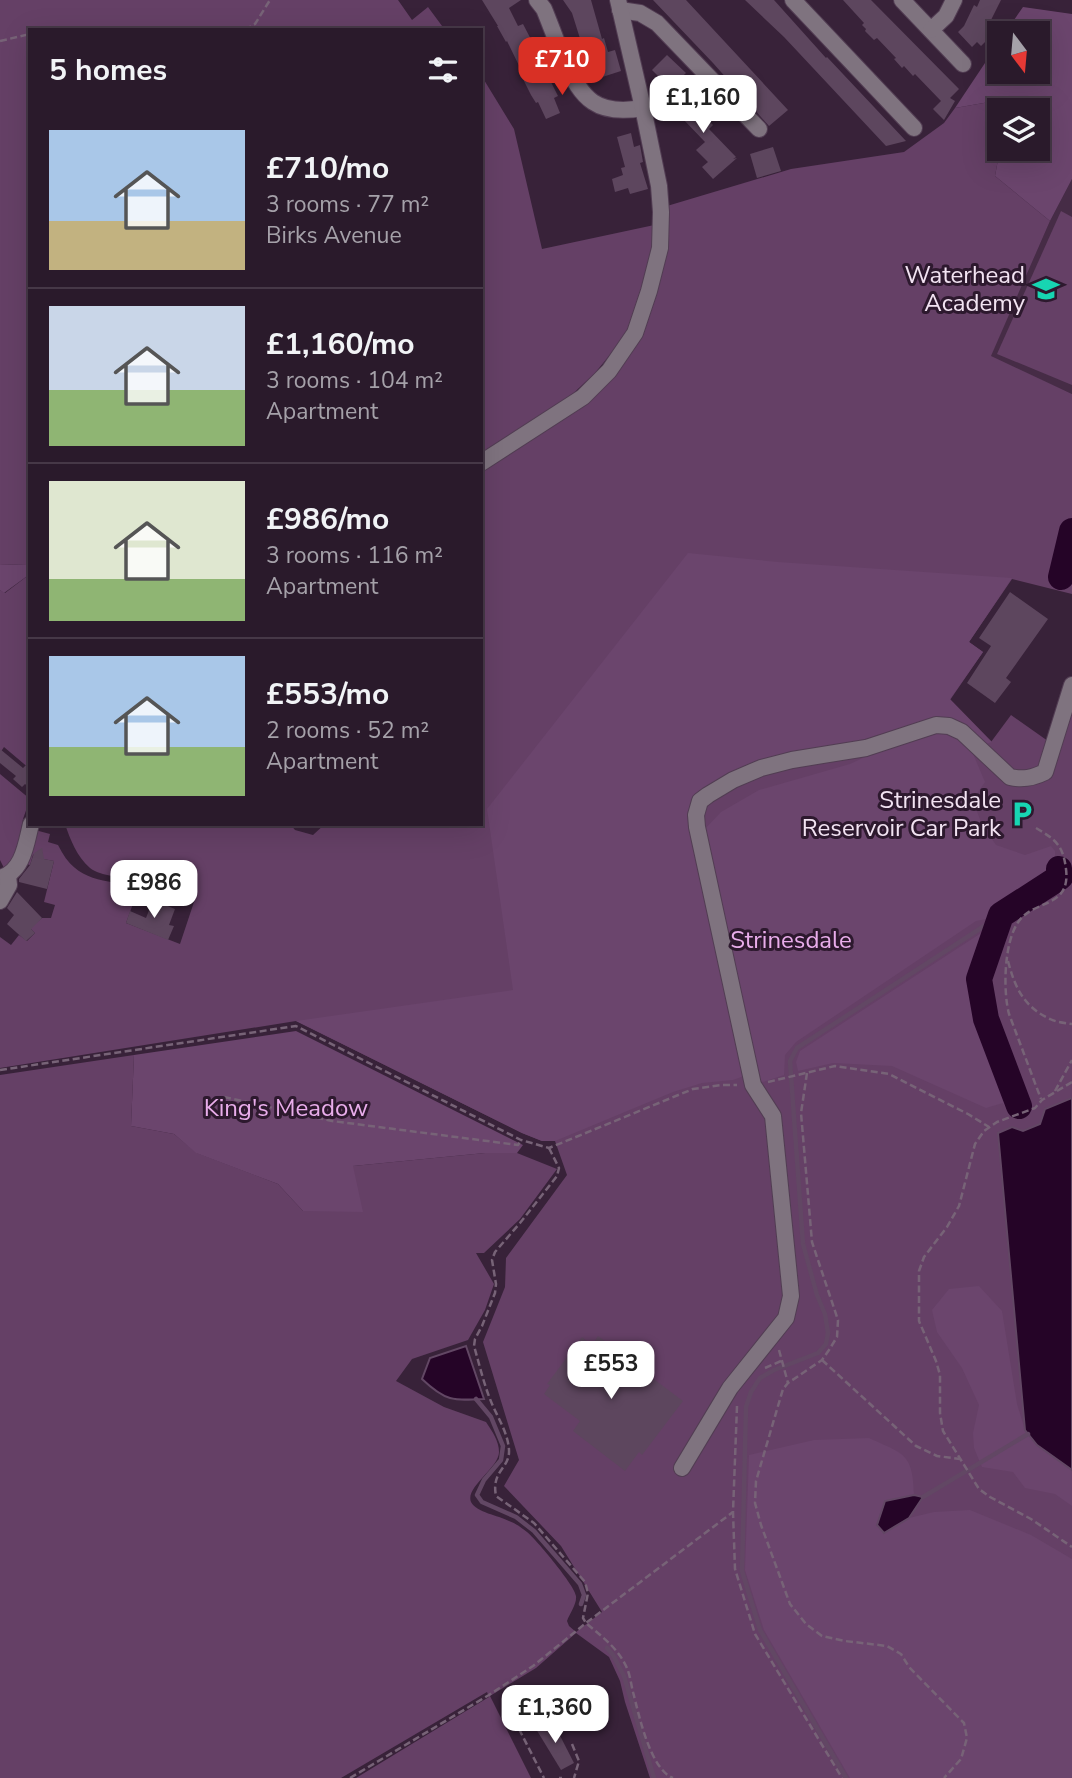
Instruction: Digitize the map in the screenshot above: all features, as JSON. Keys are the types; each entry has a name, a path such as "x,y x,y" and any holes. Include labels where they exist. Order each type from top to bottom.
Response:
{"street":[{"path":"537,0 544,9 574,82 582,94 600,106 615,110 643,108"},
{"path":"793,0 914,128"},
{"path":"902,0 963,64"},
{"path":"931,30 946,16 954,0"},
{"path":"483,462 583,397 609,371 635,333 655,271 660,248 659,186 619,5"},
{"path":"619,5 657,23 759,129"},
{"path":"682,1468 730,1388 786,1318 790,1296 773,1116 753,1086 697,827 696,815 701,802 733,780 761,768 866,748 936,726 949,726 962,732 1010,777 1036,777 1045,772 1072,685"},
{"path":"0,901 9,885 4,877 15,869 22,859 30,826"}],"path":[{"path":"248,28 255,24 270,0"},
{"path":"0,41 28,34"},
{"path":"1036,828 1057,841 1065,855 1068,882 1064,891 1053,900 1018,921 1010,938 1005,999 1042,1100"},
{"path":"1008,958 1014,983 1029,1006 1051,1020 1072,1024"},
{"path":"0,1070 296,1026 521,1140 550,1148 693,1090 722,1085 753,1086"},
{"path":"1055,1092 1072,1060"},
{"path":"784,1078 835,1066 890,1074 989,1127"},
{"path":"807,1073 801,1113 812,1242 838,1320 837,1336 822,1360 783,1389 755,1481 755,1503 790,1604 806,1624 822,1636 887,1646 901,1654 909,1667 964,1723 967,1738 961,1759 944,1778"},
{"path":"1072,1082 1042,1100 1035,1108 997,1122 984,1130 975,1144 960,1206 924,1257 919,1271 919,1321 940,1375 943,1431 979,1489 1072,1547"},
{"path":"224,1097 332,1121 518,1145 521,1140"},
{"path":"550,1148 559,1168 557,1176 495,1252 492,1260 495,1293 475,1339 474,1346 490,1401 509,1447 509,1457 496,1478 496,1496 534,1522 585,1582 588,1593 583,1618 614,1647 627,1667 651,1752 668,1776 673,1778"},
{"path":"822,1360 916,1446 937,1456 961,1461"},
{"path":"757,1371 781,1361 788,1383"},
{"path":"737,1406 733,1512 735,1569 755,1634 842,1778"},
{"path":"350,1778 533,1666 733,1512"},
{"path":"519,1729 544,1778"},
{"path":"572,1744 579,1761 574,1778"}],"shaded area":[{"name":"Waterhead Academy","path":"1072,179 1072,394 990,357 1050,221"},
{"path":"1072,1098 1072,1470 1037,1445 1025,1430 998,1133 1012,1127 1023,1131 1040,1124 1045,1109"},
{"path":"466,1346 484,1399 450,1398 437,1392 422,1379 430,1358"},
{"path":"914,1495 923,1497 909,1518 884,1533 877,1525 885,1501"}],"green space":[{"path":"0,0 398,0 412,20 428,7 444,28 28,28 28,564 0,565"},
{"path":"1023,7 1072,14 1072,179 1050,221 995,176 998,161 1050,161 1050,98 987,98 987,102 955,108 987,60 987,84 1050,84 1050,21 1013,21"},
{"path":"483,78 514,129 542,249 659,224 646,286 626,335 595,373 564,402 483,454"},
{"name":"Strinesdale","path":"987,102 987,161 998,161 995,176 1050,221 991,356 1072,394 1072,594 1012,579 969,642 983,652 950,700 991,742 1011,715 1055,746 1072,697 1072,1778 650,1778 620,1681 609,1657 576,1633 536,1668 490,1696 531,1778 356,1778 489,1697 487,1692 341,1778 0,1778 0,1075 134,1055 131,1126 174,1134 197,1153 278,1184 303,1211 353,1166 485,1153 517,1153 557,1169 520,1219 484,1253 476,1253 494,1284 485,1310 468,1340 412,1359 396,1381 444,1407 486,1422 499,1448 498,1458 473,1490 471,1502 478,1509 523,1529 555,1563 576,1596 567,1621 576,1632 602,1612 561,1546 504,1486 519,1460 483,1342 505,1287 506,1258 567,1175 555,1141 542,1141 522,1133 296,1021 0,1068 0,937 11,945 19,935 27,941 35,933 28,926 42,918 51,918 55,905 44,902 54,861 43,859 43,853 38,851 33,855 30,865 24,863 35,830 50,834 48,842 58,845 66,858 83,874 138,890 126,923 180,944 197,893 140,876 138,880 94,871 78,853 66,826 292,826 295,830 313,835 323,826 483,826 483,469 628,357 667,206 791,169 904,152 944,123 955,108"},
{"name":"Waterhead Academy","path":"1061,211 1072,217 1072,385 997,354"},
{"path":"688,553 1012,578 969,642 983,652 950,699 992,742 983,745 950,720 929,719 849,744 753,763 701,790 693,800 744,1076 733,1080 702,1083 673,1092 555,1141 542,1141 296,1021 513,990 487,809"},
{"path":"28,564 28,575 4,593 0,590 0,565"},
{"path":"28,576 28,767 4,747 0,753 0,590 5,593"},
{"name":"Strinesdale","path":"934,731 948,731 971,749 985,782 974,803 982,825 996,845 1025,855 1051,846 1055,851 1056,877 991,918 976,921 796,1042 785,1055 784,1075 763,1082 757,1080 704,830 721,812 759,790 850,764 884,748"},
{"path":"0,774 28,797 28,805 16,855 4,868 0,860"},
{"path":"995,924 974,977 983,1021 1017,1109 1008,1113 1003,1103 986,1108 892,1066 833,1063 798,1071 796,1062 800,1051"},
{"name":"King's Meadow","path":"296,1031 523,1145 517,1153 485,1153 353,1166 363,1212 303,1211 278,1184 196,1153 174,1134 131,1126 134,1055"},
{"path":"979,1286 1002,1311 1017,1404 1025,1430 1037,1445 1072,1470 1072,1506 1055,1494 1025,1488 1013,1472 982,1467 974,1448 973,1433 979,1405 962,1368 937,1332 932,1310 949,1289"},
{"path":"869,1438 904,1456 913,1481 914,1495 885,1501 884,1533 909,1518 934,1512 970,1510 1031,1535 1072,1559 1072,1778 850,1778 764,1630 745,1570 749,1455 814,1440"}],"building":[{"path":"482,0 521,0 509,8 518,26 523,24 539,55 535,57 544,77 548,76 558,96 554,98 560,113 546,119 523,79 525,78 507,41"},
{"path":"563,0 591,0 602,39 604,38 608,52 615,50 621,71 593,80 572,13"},
{"path":"653,0 686,0 788,110 769,126"},
{"path":"745,0 774,0 906,141 886,146 784,37"},
{"path":"843,0 871,0 959,89 950,98 955,101 944,120 933,109 941,101 915,74 913,76 904,66 902,68 877,38 874,40 865,31 862,25 864,23"},
{"path":"980,0 1001,0 990,21 987,21 987,40 981,46 977,42 972,47 958,32 964,26 974,5 977,7"},
{"path":"667,55 686,73 670,88 652,70"},
{"path":"681,87 693,100 690,102 713,125 709,129 736,157 733,159 737,158 713,179 702,167 708,162 696,150 705,142 667,99"},
{"path":"631,133 634,147 640,145 643,162 640,163 648,189 630,194 628,188 615,192 612,179 623,175 621,168 625,167 617,137"},
{"path":"773,147 781,171 757,178 750,154"},
{"path":"1010,592 1048,619 1006,678 1011,682 995,703 967,683 991,646 979,638"},
{"path":"0,749 23,768 28,763 28,786 25,784 22,787 13,779 16,776 0,763"},
{"path":"42,848 44,859 54,861 47,889 19,882 34,853"},
{"path":"17,892 42,918 31,929 35,933 26,941 7,924 14,915 7,908"},
{"path":"153,900 175,909 169,925 174,926 168,940 126,923 130,911 146,918"},
{"path":"598,1336 627,1357 620,1365 638,1378 643,1371 683,1401 642,1455 639,1452 625,1471 573,1431 580,1421 544,1394 550,1385 547,1384 582,1337 592,1345"},
{"path":"552,1720 574,1763 561,1770 536,1729"}],"waterway":[{"path":"1061,577 1072,531"},
{"path":"1019,1106 986,1019 979,979 1001,915 1060,877 1059,869"},
{"path":"846,1778 760,1630 742,1571 746,1407 751,1392 760,1378 818,1353 826,1344 828,1333 825,1314 803,1244 790,1061 797,1048 1001,915"},
{"path":"476,1399 491,1417 503,1446 501,1460 484,1480 477,1495 482,1502 516,1517 534,1531 580,1584 584,1595 581,1604"},
{"path":"923,1497 1028,1434"},
{"path":"607,1648 624,1676 654,1778"}],"place":[{"name":"Waterhead Academy","path":"1046,289"},
{"name":"Strinesdale Reservoir Car Park","path":"1022,814"}]}
